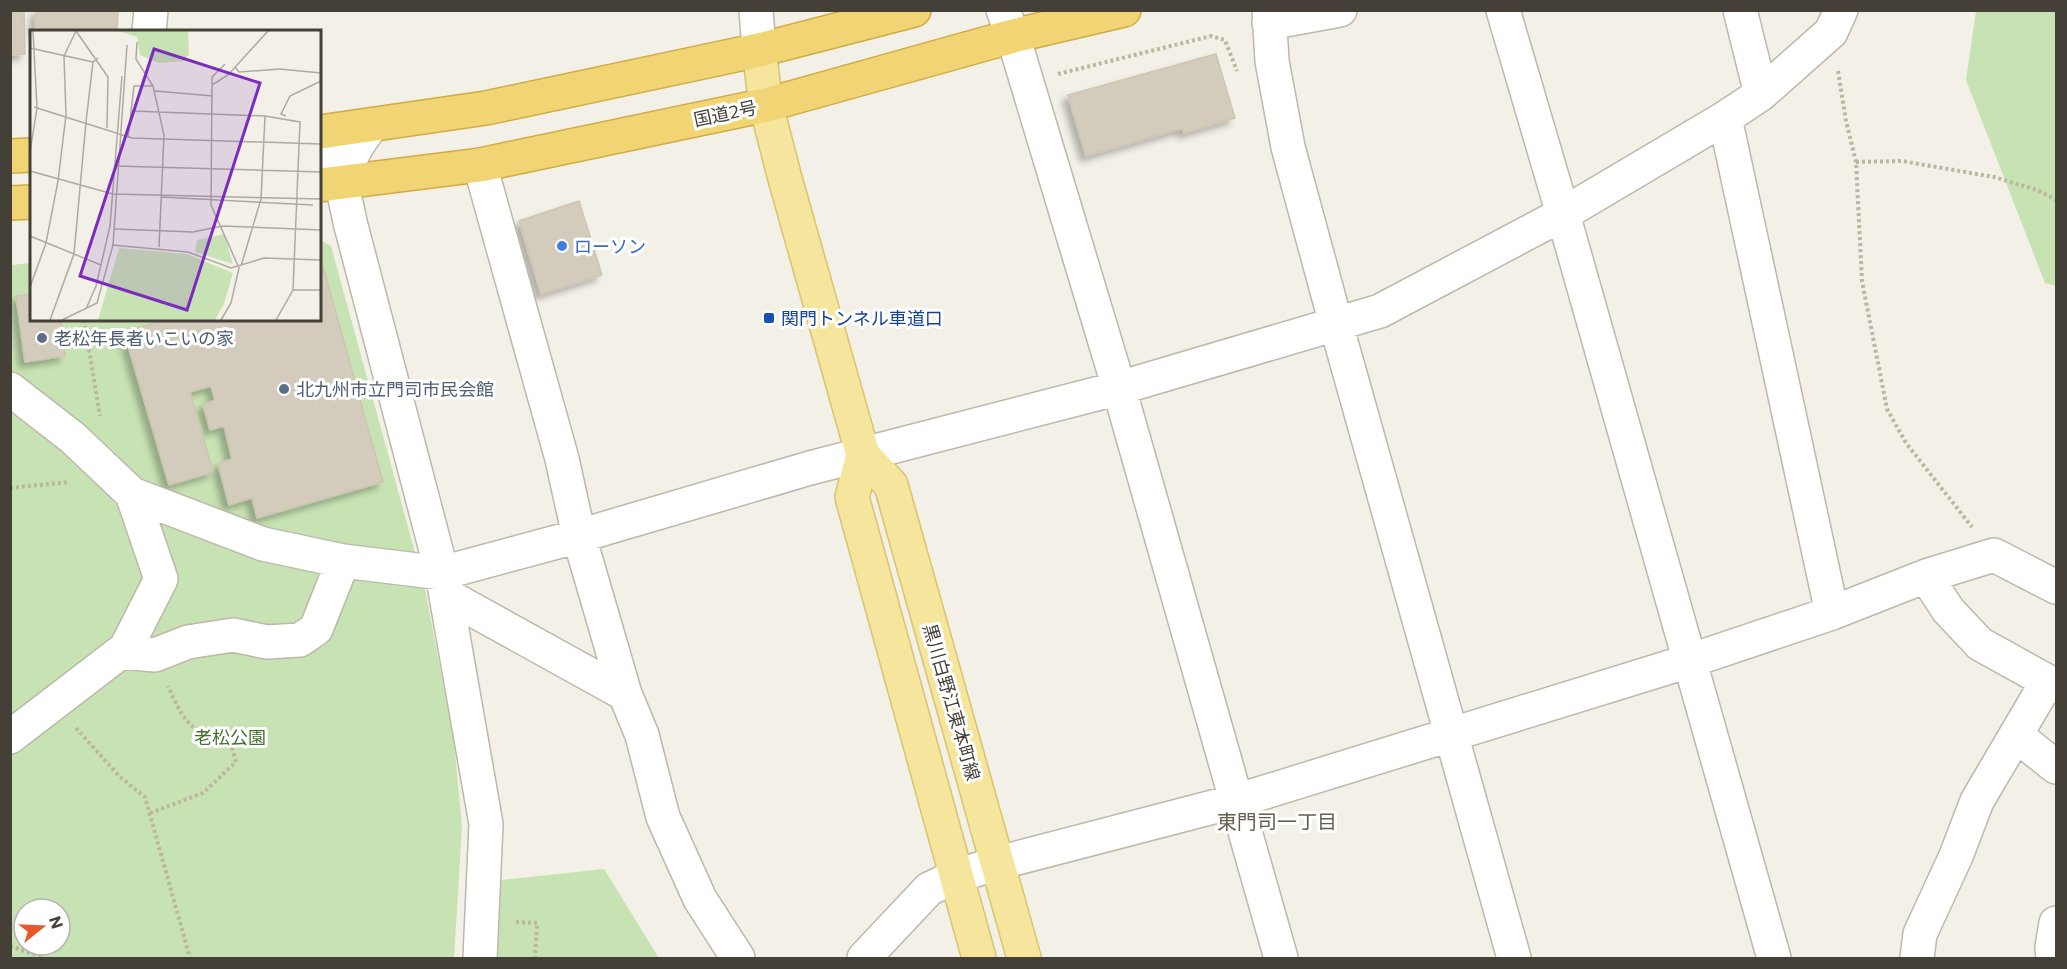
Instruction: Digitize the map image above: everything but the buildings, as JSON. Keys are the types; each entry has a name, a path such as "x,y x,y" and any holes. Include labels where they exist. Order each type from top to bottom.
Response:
{"highway":[{"path":"321,132 486,108 759,50 914,10"},
{"name":"国道2号","path":"331,184 480,165 766,105 1008,23 1124,10"},
{"path":"10,156 30,155"},
{"path":"10,203 30,202"}],"main road":[{"name":"黒川白野江東本町線","path":"759,50 766,105 863,455 891,485 1024,958"},
{"path":"863,455 852,497 978,958"}],"street":[{"path":"149,30 151,10"},
{"path":"756,10 759,50"},
{"path":"1340,10 1269,16 1272,61 1288,147 1514,958"},
{"path":"1503,10 1774,958"},
{"path":"1740,10 1761,94"},
{"path":"444,584 579,536 799,471 1119,388 1380,310 1563,214 1725,118 1761,94 1836,21"},
{"path":"1008,23 1119,388 1281,958"},
{"path":"1725,118 1832,613"},
{"path":"331,184 348,163 356,144 372,126"},
{"path":"321,147 333,165 331,184 350,222 444,584 486,824 480,958"},
{"path":"480,165 562,459 579,536 625,694 642,735 663,817 700,899 738,958"},
{"path":"10,389 74,438 125,488 263,544 444,584 625,694"},
{"path":"11,736 126,648 161,579 125,488"},
{"path":"864,958 929,889 956,876 1236,801 1689,661 1832,613 1926,576 1994,555 2056,587"},
{"path":"121,652 155,655 188,642 233,635 267,642 300,640 316,629 343,561"},
{"path":"1917,958 1920,934 1956,856 1977,801 2052,684 1980,644 1948,610 1926,576"},
{"path":"2017,736 2056,767"},
{"path":"2053,958 2052,947 2056,923"}],"path":[{"path":"1836,21 1846,122 1856,162 1862,281 1887,409 1906,443 1994,555"},
{"path":"1056,74 1211,36 1225,40 1230,48 1240,81"},
{"path":"1856,162 1902,161 1994,177 2037,190 2056,200"},
{"path":"84,321 100,420 100,437 88,452"},
{"path":"10,488 60,483 125,488"},
{"path":"150,813 203,792 236,762 231,744 212,740 194,729 177,708 155,655"},
{"path":"55,703 93,749 120,777 146,797 190,958"},
{"path":"482,920 537,923 535,958"},
{"path":"10,945 44,958"}],"green space":[{"path":"1976,11 2056,11 2056,286 2045,283 1966,80"},
{"name":"老松公園","path":"321,241 331,246 425,589 454,741 462,827 454,958 11,958 11,265 30,263 30,321 321,321"},
{"path":"604,869 659,958 496,958 501,880"}],"place":[{"name":"ローソン","path":"562,246"},
{"name":"関門トンネル車道口","path":"769,318"},
{"name":"老松年長者いこいの家","path":"42,338"},
{"name":"北九州市立門司市民会館","path":"284,389"}],"district":[{"name":"東門司一丁目","path":"1277,821"}]}
